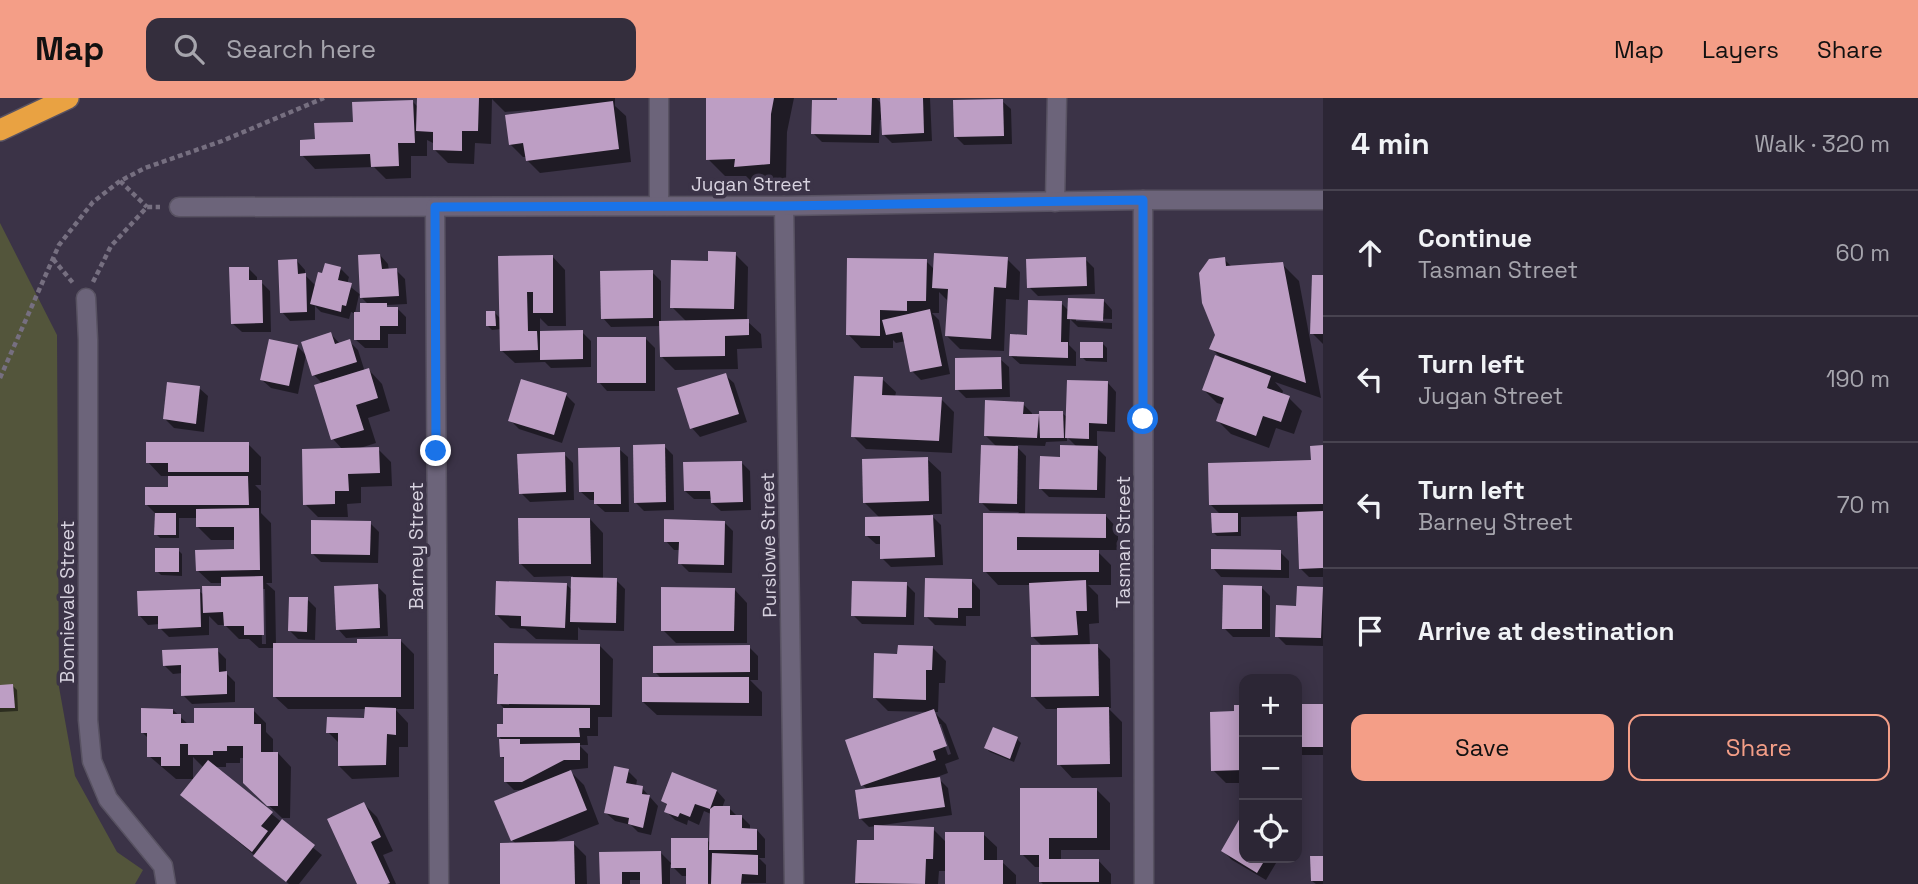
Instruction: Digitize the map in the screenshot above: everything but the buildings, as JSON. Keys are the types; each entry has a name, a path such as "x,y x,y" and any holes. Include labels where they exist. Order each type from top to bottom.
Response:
{"highway":[{"path":"0,130 68,98"}],"street":[{"path":"659,98 659,205"},
{"path":"1055,202 1057,98"},
{"name":"Tasman Street","path":"1143,200 1144,884"},
{"name":"Jugan Street","path":"179,208 784,206 1323,200"},
{"name":"Purslowe Street","path":"784,206 794,884"},
{"name":"Barney Street","path":"435,207 439,884"},
{"name":"Bonnievale Street","path":"86,298 88,720 92,761 108,799 163,866 166,884"}],"path":[{"path":"0,378 63,239 93,202 120,181 145,168 222,141 324,98"},
{"path":"120,181 147,207 179,208"},
{"path":"53,259 86,298 111,246 147,207"}],"green space":[{"path":"0,223 57,335 59,687 75,776 117,852 143,870 135,884 0,884"}],"route":[{"path":"436,451 435,207 784,206 1143,200 1143,419"}]}
